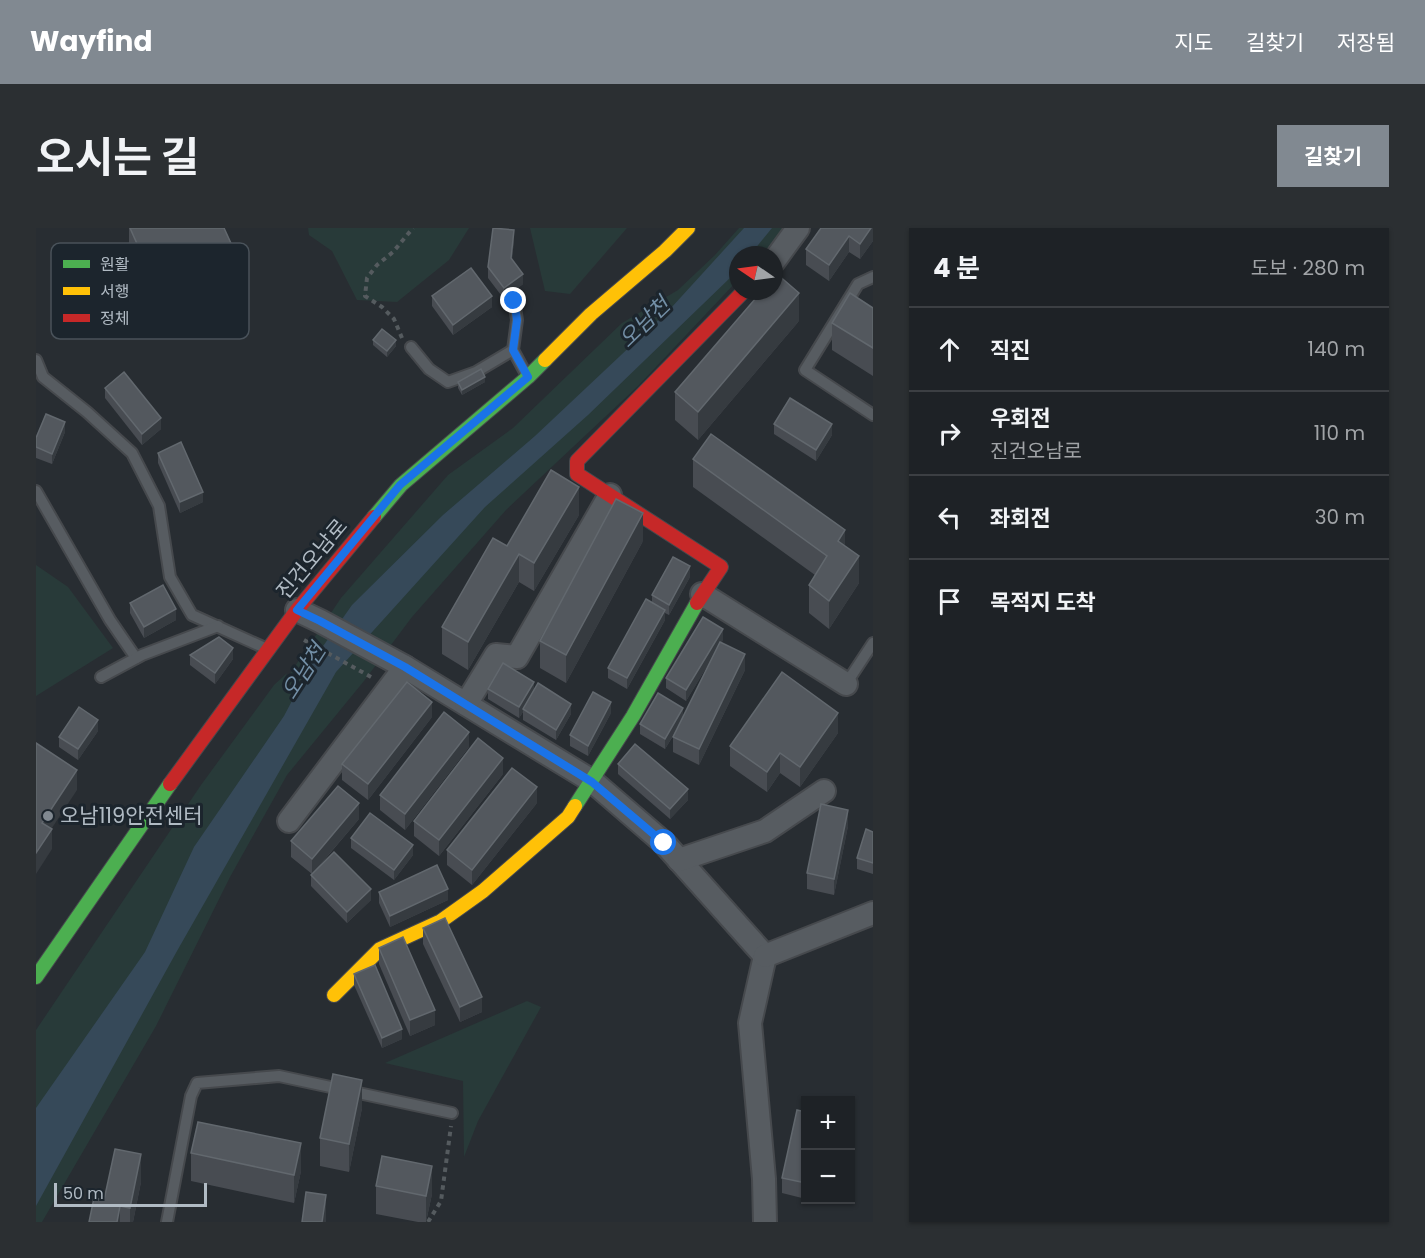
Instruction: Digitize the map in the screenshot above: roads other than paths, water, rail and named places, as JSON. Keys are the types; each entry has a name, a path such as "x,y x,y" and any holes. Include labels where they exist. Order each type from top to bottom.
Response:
{"street":[{"name":"진건오남로","path":"36,977 137,828 268,649 297,610 400,485 528,377 591,314 665,251 688,228"},
{"path":"783,249 798,228"},
{"path":"333,995 380,949 441,921 483,891 568,817 633,716 702,594 721,567 577,474 578,461 735,300"},
{"path":"466,704 496,655 517,657 610,495"},
{"path":"702,594 846,684"},
{"path":"297,610 405,667 592,782 664,843 765,956"},
{"path":"289,821 405,667"},
{"path":"679,860 765,831 824,791"},
{"path":"765,956 873,913"},
{"path":"765,956 750,1023 764,1179 765,1222"}],"lane":[{"path":"873,277 858,284 805,370 873,415"},
{"path":"514,301 517,320 513,350 528,377"},
{"path":"411,347 429,369 447,382 476,372 513,350"},
{"path":"36,360 43,377 87,412 132,453 159,506 170,577 192,615 268,649"},
{"path":"36,491 110,620 136,658"},
{"path":"101,677 136,658 218,627"},
{"path":"846,684 873,643"},
{"path":"167,1222 191,1096 197,1083 279,1076 452,1113"}],"water":[{"path":"744,228 772,228 757,246 729,246 729,279 588,415 485,507 336,672 177,951 36,1206 36,1108 145,952 194,847 284,716 314,659 352,605 443,515 535,436 671,308"}],"place":[{"name":"오남119안전센터","path":"48,816"}],"water label":[{"name":"오남천","path":"644,322"},
{"name":"오남천","path":"303,671"}]}
